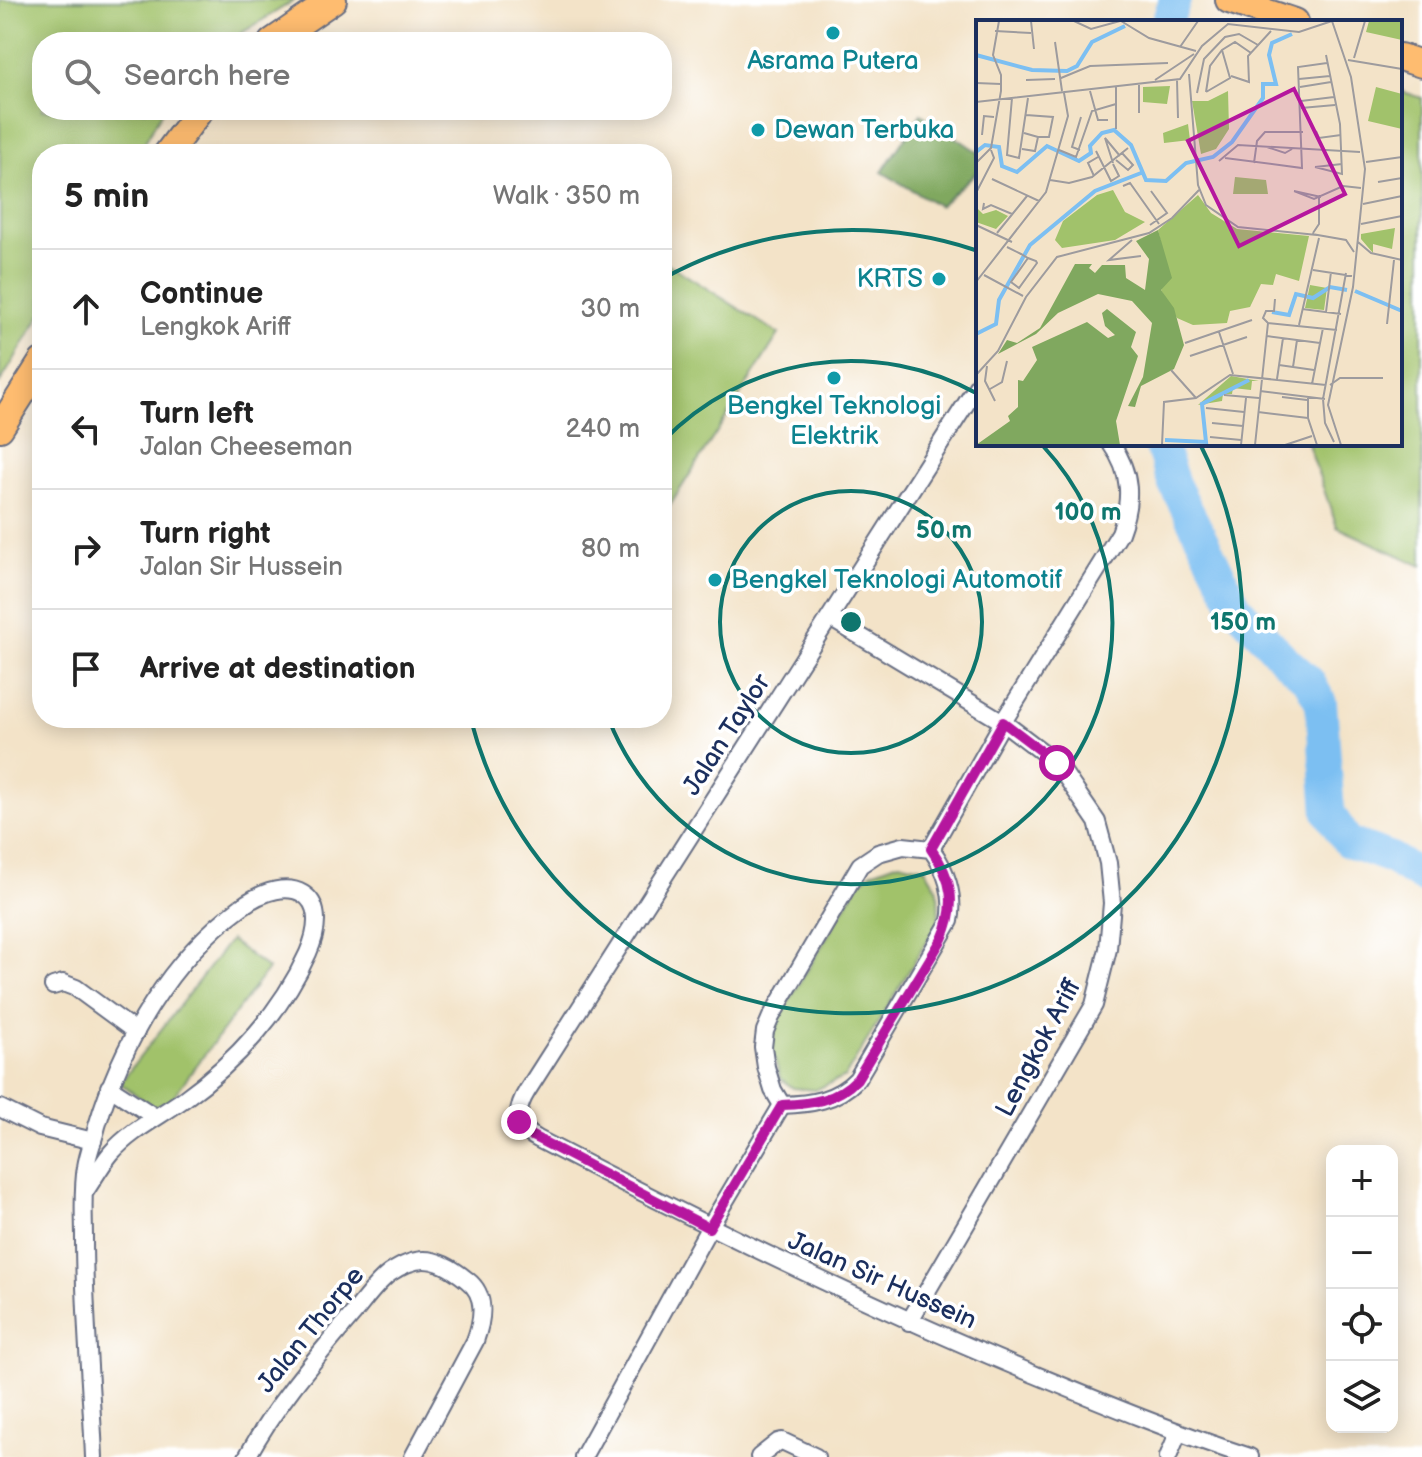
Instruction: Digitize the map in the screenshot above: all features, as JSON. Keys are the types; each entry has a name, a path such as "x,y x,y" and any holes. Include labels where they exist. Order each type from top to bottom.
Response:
{"main road":[{"path":"287,32 333,0"},
{"path":"1229,0 1289,20"},
{"path":"1402,58 1422,64"},
{"path":"174,144 192,120"},
{"path":"0,428 32,378"}],"street":[{"name":"Jalan Taylor","path":"517,1112 527,1091 976,388"},
{"path":"931,849 1003,722 1120,533 1127,515 1129,496 1127,475 1121,457 1113,446"},
{"name":"Lengkok Ariff","path":"830,618 1003,722 1057,763 1097,822 1108,863 1112,903 1108,949 1101,983 1083,1025 909,1322"},
{"path":"782,1105 769,1079 763,1047 771,1017 860,865 892,848 917,846 931,849"},
{"path":"782,1105 822,1101 848,1088 866,1067 942,939 953,907 950,890 931,849"},
{"path":"84,1193 112,1153 127,1138 184,1099 222,1068 251,1039 278,1004 295,978 314,938 317,915 312,903 297,891 277,888 243,905 191,952 136,1032 109,1087 86,1166 84,1193 84,1277 94,1457"},
{"path":"53,986 63,983 76,988 136,1032"},
{"path":"109,1087 155,1117"},
{"path":"583,1457 709,1228 782,1105"},
{"path":"0,1108 40,1128 93,1141"},
{"name":"Jalan Sir Hussein","path":"517,1112 519,1122 528,1134 709,1228 909,1322 1178,1433 1250,1457"},
{"name":"Jalan Thorpe","path":"247,1457 261,1431 322,1350 387,1275 401,1266 424,1260 456,1271 478,1289 481,1322 475,1341 413,1457"},
{"path":"1168,1457 1178,1433"},
{"path":"759,1457 782,1441 816,1457"}],"green space":[{"path":"0,0 295,0 243,32 32,32 32,120 157,120 144,144 32,144 32,330 0,383"},
{"path":"1402,92 1422,98 1422,566 1337,527 1309,446 1402,446"},
{"path":"921,114 976,151 976,173 939,206 882,172"},
{"path":"672,266 779,334 672,502"},
{"path":"899,862 925,868 938,890 939,921 845,1077 815,1090 793,1088 780,1078 770,1043 775,1025 859,883 872,872"},
{"path":"230,940 268,969 170,1101 154,1108 120,1083"}],"waterway":[{"path":"1168,20 1175,0"},
{"path":"1161,446 1174,484 1237,608 1309,681 1321,703 1329,813 1348,842 1391,858 1422,877"}],"place":[{"name":"Asrama Putera","path":"833,33"},
{"name":"Dewan Terbuka","path":"758,130"},
{"name":"KRTS","path":"939,279"},
{"name":"Bengkel Teknologi Elektrik","path":"834,378"},
{"name":"Bengkel Teknologi Automotif","path":"715,580"}],"route":[{"path":"519,1122 528,1134 709,1228 782,1105 822,1101 848,1088 857,1079 942,939 953,907 950,890 931,849 1003,722 1057,763"}]}
